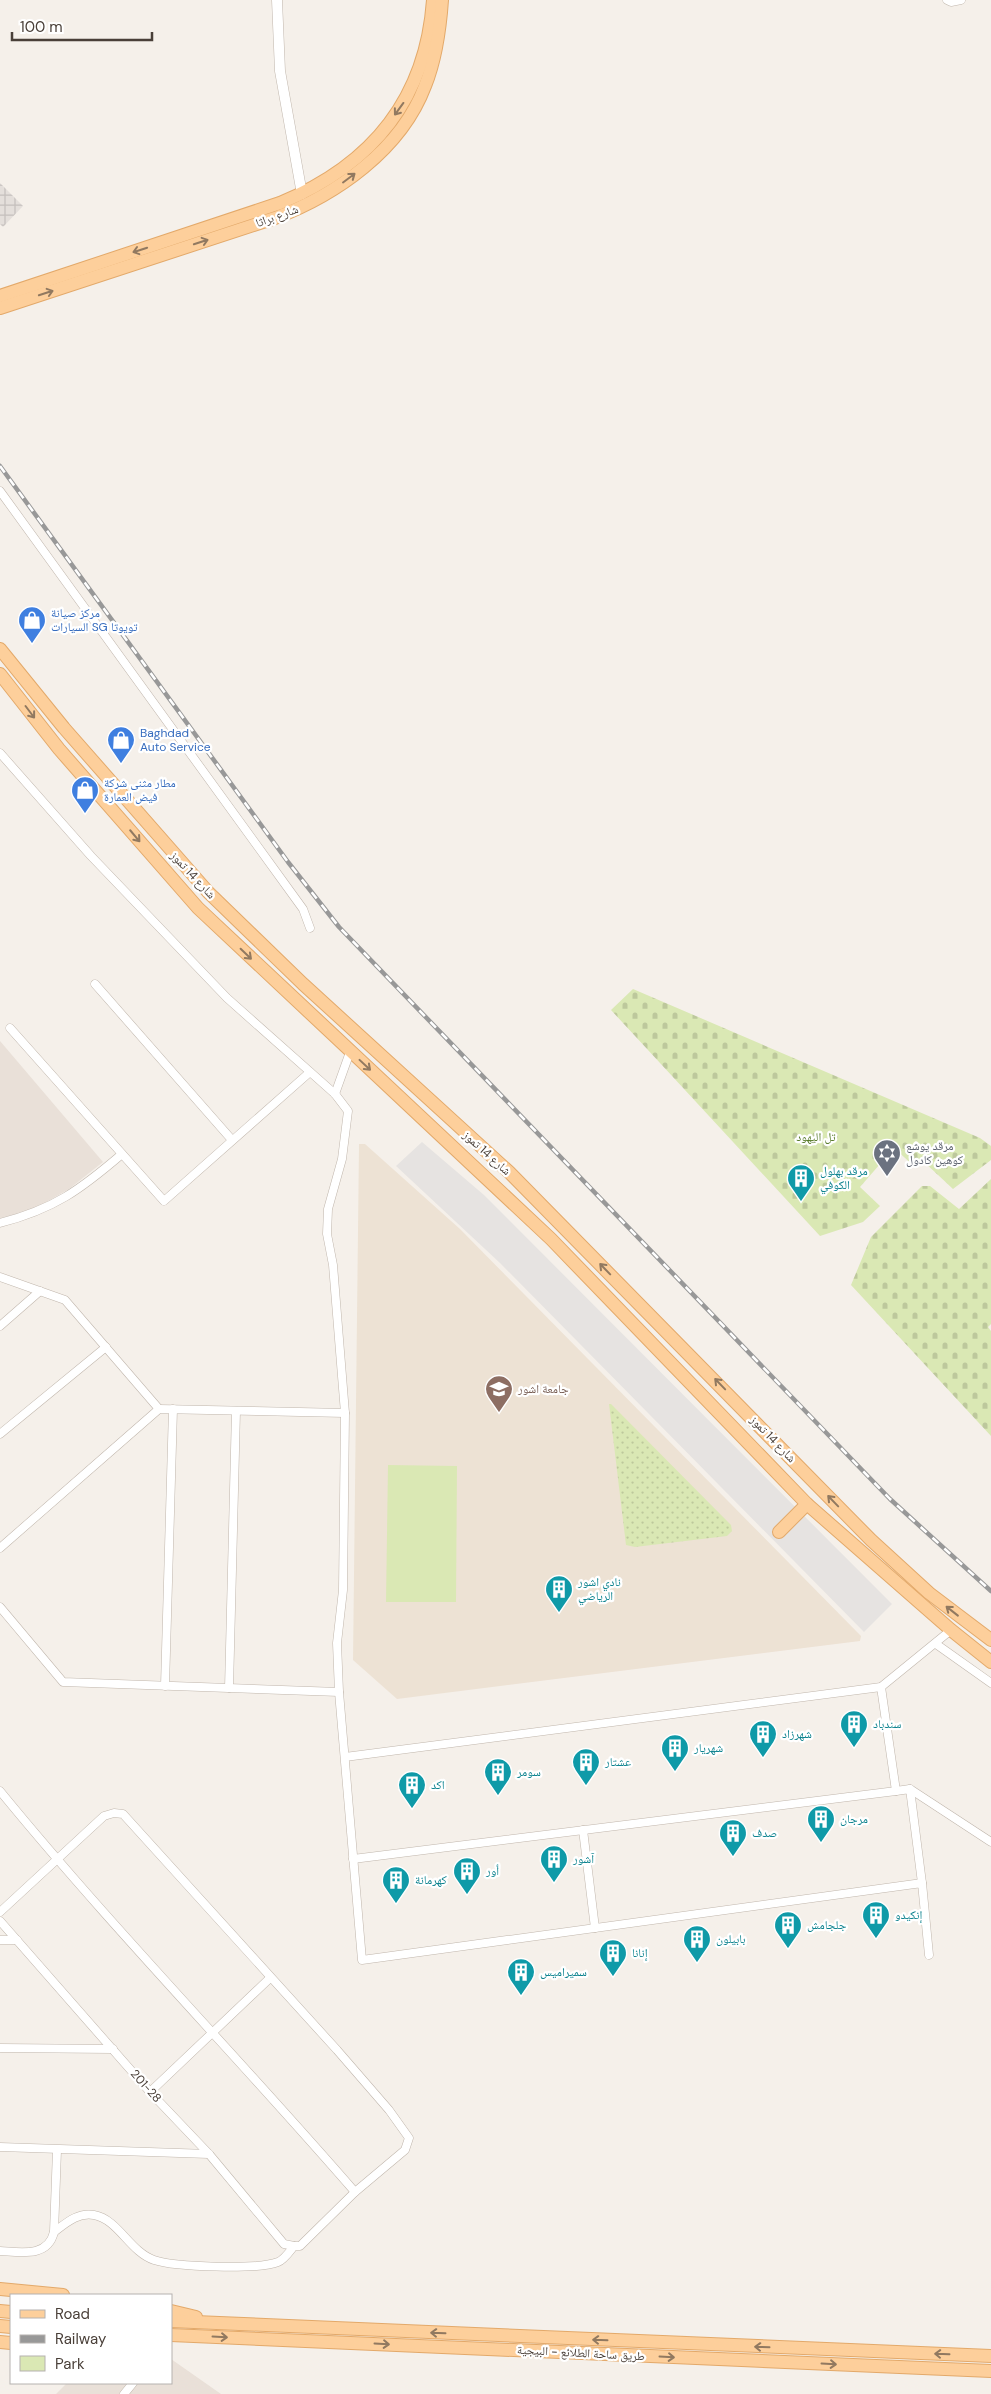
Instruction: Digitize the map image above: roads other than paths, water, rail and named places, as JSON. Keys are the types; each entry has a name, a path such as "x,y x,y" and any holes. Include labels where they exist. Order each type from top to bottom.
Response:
{"main road":[{"name":"شارع براثا","path":"0,296 222,223 302,194 343,169 373,142 400,110 416,81 431,26 433,0"},
{"name":"شارع براثا","path":"0,308 275,218 306,206 335,189 380,152 413,110 425,88 432,65 440,27 442,0"},
{"name":"شارع 14 تموز","path":"0,649 64,728 208,892 309,990 509,1172 871,1540 929,1593 991,1640"},
{"name":"شارع 14 تموز","path":"0,674 59,749 167,874 262,969 551,1239 806,1504 951,1630 991,1662"},
{"path":"779,1532 806,1504"},
{"path":"0,2290 50,2294"},
{"path":"172,2311 237,2325"},
{"name":"طريق ساحة الطلائع - البيجية","path":"172,2321 991,2356"},
{"name":"طريق ساحة الطلائع - البيجية","path":"172,2335 991,2371"}],"street":[{"path":"277,0 280,71 302,194"},
{"path":"947,0 951,2 962,0"},
{"path":"0,491 303,908 310,928"},
{"path":"0,753 92,856 187,957 227,998 335,1094 348,1111 342,1159 328,1209 327,1234 333,1265 345,1413 342,1590 337,1643 339,1692 362,1960 922,1883"},
{"path":"95,984 232,1140"},
{"path":"10,1028 164,1201 310,1072"},
{"path":"335,1094 350,1052"},
{"path":"0,1224 33,1215 77,1192 122,1154"},
{"path":"0,1277 65,1300 159,1409"},
{"path":"0,1326 40,1291"},
{"path":"0,1434 106,1347"},
{"path":"0,1548 159,1409 345,1413"},
{"path":"165,1686 173,1409"},
{"path":"229,1688 236,1411"},
{"path":"0,1608 63,1682 339,1692"},
{"path":"345,1757 881,1687 951,1630"},
{"path":"936,1644 991,1682"},
{"path":"881,1687 896,1791"},
{"path":"353,1859 910,1789 991,1842"},
{"path":"910,1789 929,1955"},
{"path":"0,1792 57,1861 213,2032 355,2192"},
{"path":"0,1912 104,1816 114,1813 123,1814 389,2110 409,2138 405,2150 355,2192 300,2246 294,2246 281,2262 258,2267 199,2266 153,2260 128,2242 104,2217 92,2214 72,2218 54,2232"},
{"path":"583,1830 594,1928"},
{"name":"201-28","path":"0,1920 150,2092 209,2154 284,2244 294,2246"},
{"path":"0,1940 17,1940"},
{"path":"150,2092 270,1978"},
{"path":"0,2048 113,2048"},
{"path":"0,2147 209,2154"},
{"path":"0,2251 40,2251 48,2245 54,2232 57,2150"},
{"path":"124,2394 132,2384"}],"railway":[{"path":"0,466 288,862 339,927 890,1499 991,1591"}],"place":[{"name":"مركز صيانة السيارات SG تويوتا","path":"32,644"},
{"name":"Baghdad Auto Service","path":"121,764"},
{"name":"مطار مثنى شركة فيض العمارة","path":"85,814"},
{"name":"مرقد يوشع كوهين كادول","path":"887,1177"},
{"name":"مرقد بهلول الكوفي","path":"801,1202"},
{"name":"جامعة اشور","path":"499,1413"},
{"name":"نادي اشور الرياضي","path":"559,1613"},
{"name":"سندباد","path":"854,1748"},
{"name":"شهرزاد","path":"763,1758"},
{"name":"شهريار","path":"675,1772"},
{"name":"عشتار","path":"586,1786"},
{"name":"سومر","path":"498,1796"},
{"name":"اكد","path":"412,1809"},
{"name":"مرجان","path":"821,1843"},
{"name":"صدف","path":"733,1857"},
{"name":"آشور","path":"554,1883"},
{"name":"أور","path":"467,1895"},
{"name":"كهرمانة","path":"396,1904"},
{"name":"إنكيدو","path":"876,1939"},
{"name":"جلجامش","path":"788,1949"},
{"name":"بابيلون","path":"697,1963"},
{"name":"إنانا","path":"613,1977"},
{"name":"سميراميس","path":"521,1996"}],"park label":[{"name":"تل اليهود","path":"816,1137"}]}
